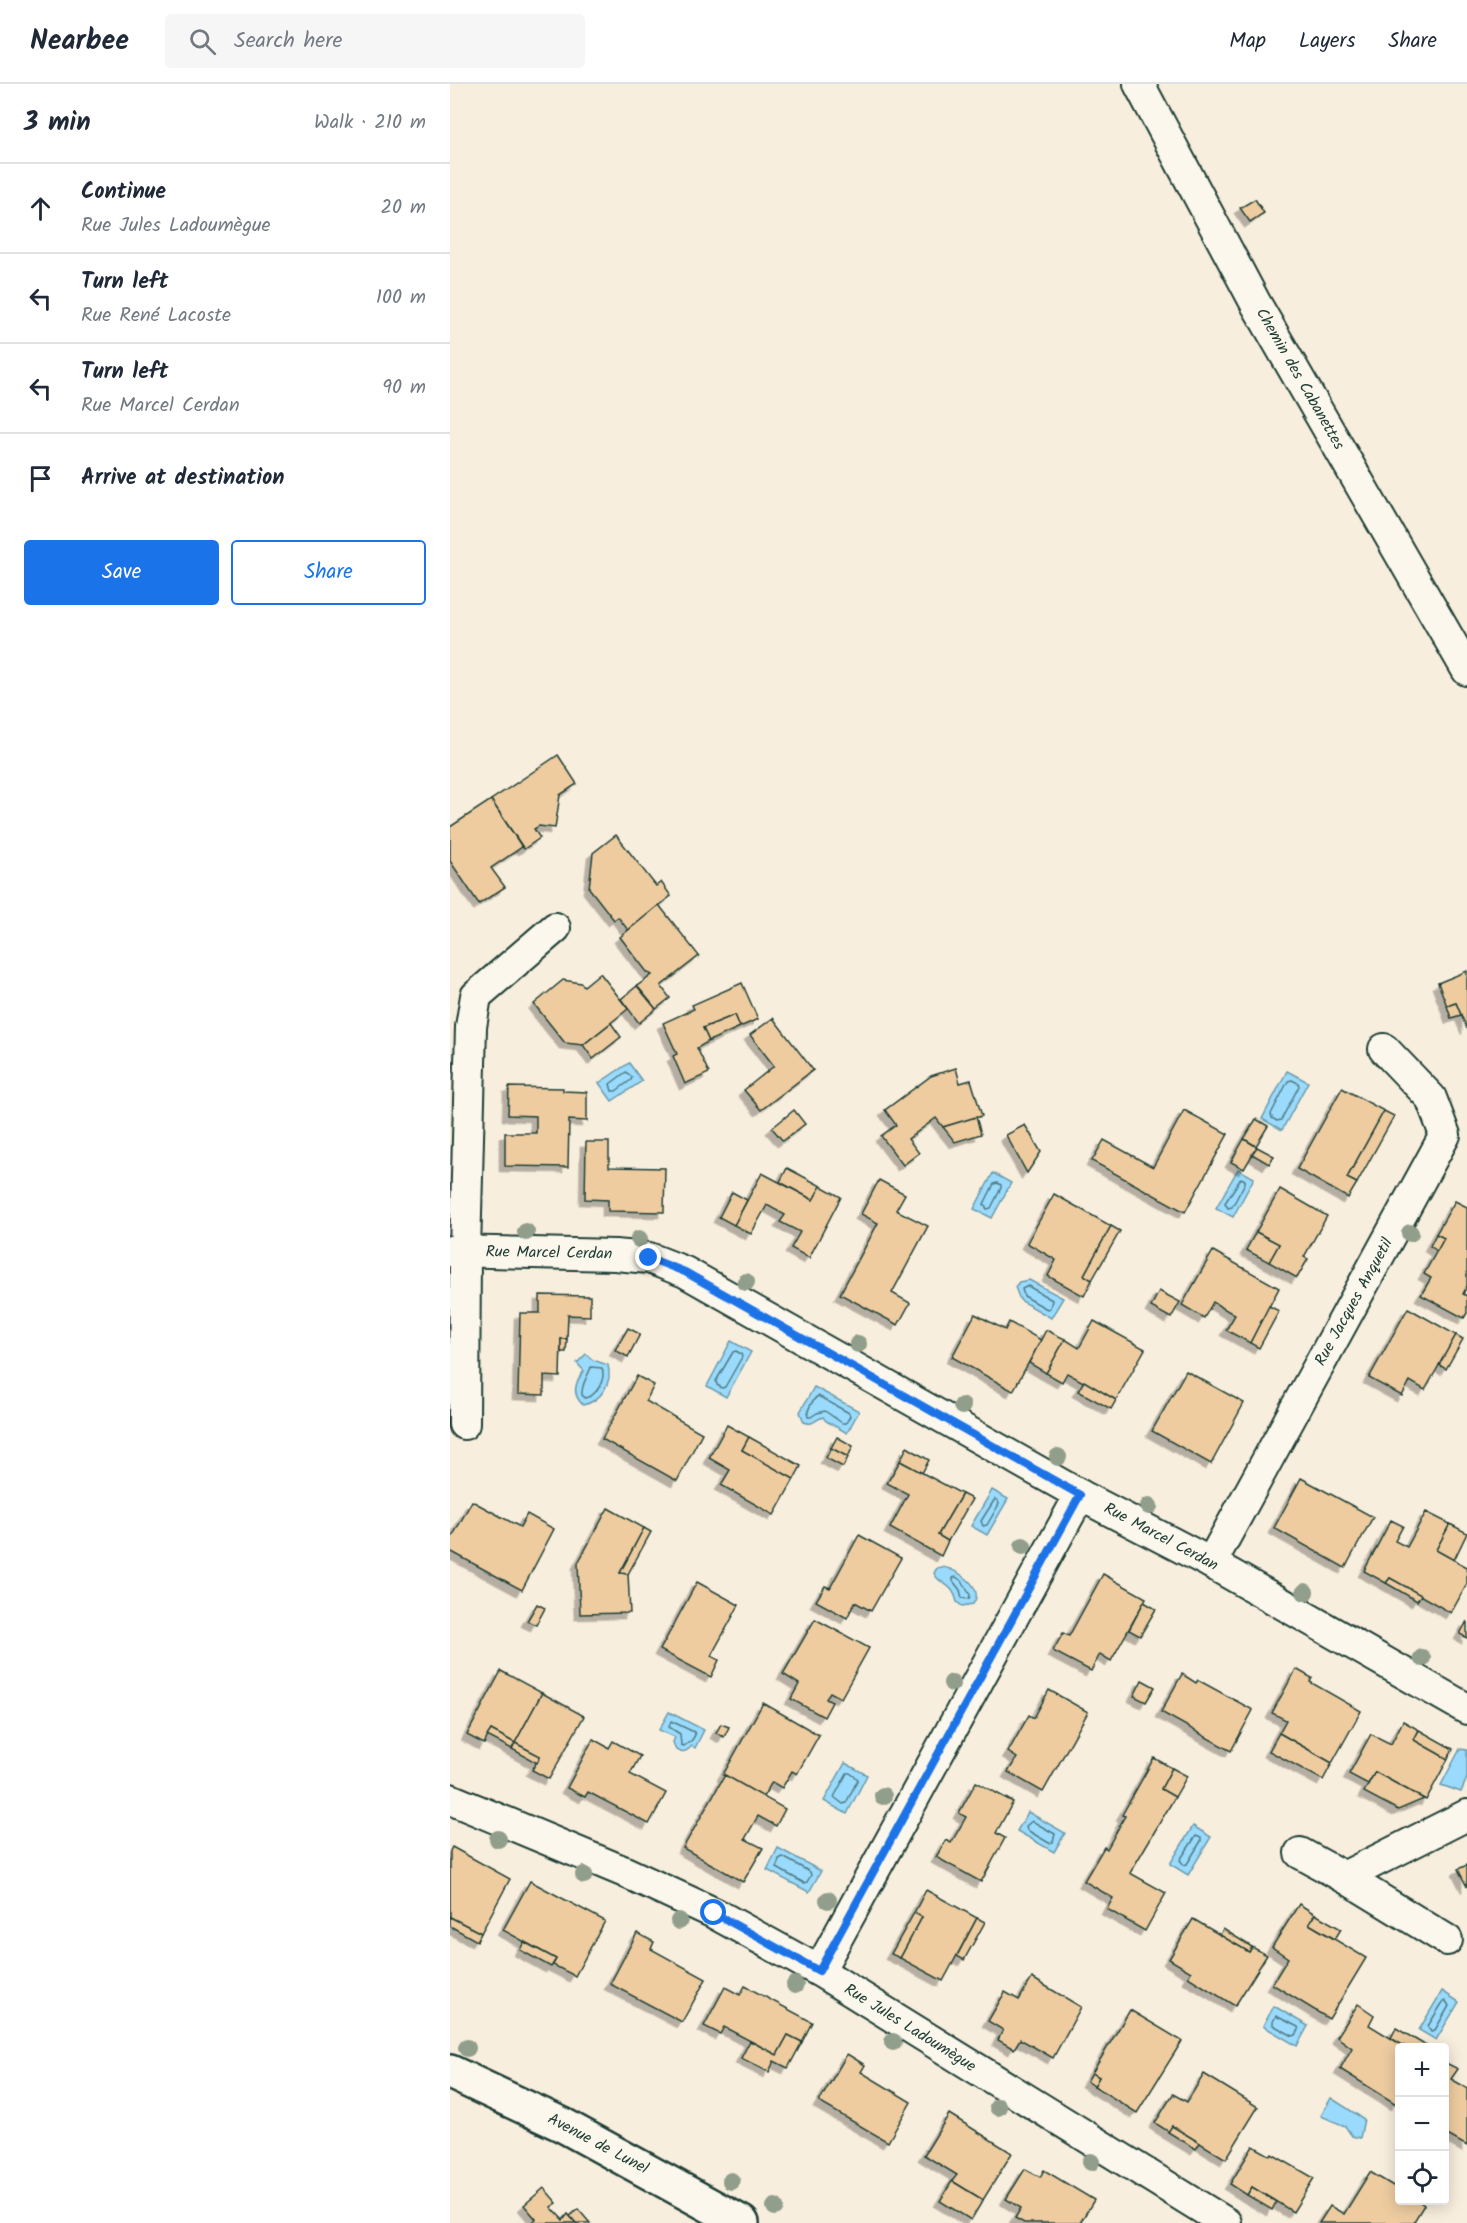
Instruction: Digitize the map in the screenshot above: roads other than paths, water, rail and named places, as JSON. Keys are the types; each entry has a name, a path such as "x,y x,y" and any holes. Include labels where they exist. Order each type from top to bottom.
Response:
{"main road":[{"name":"Avenue de Lunel","path":"450,2072 563,2125 742,2223"}],"street":[{"name":"Chemin des Cabanettes","path":"1139,84 1256,304 1467,670"},
{"path":"464,1424 457,1251 471,1027 476,996 555,928"},
{"name":"Rue Jacques Anquetil","path":"1211,1563 1445,1135 1431,1098 1384,1049"},
{"name":"Rue Marcel Cerdan","path":"457,1251 615,1255 649,1258 676,1269 907,1395 1080,1495 1211,1563 1467,1708"},
{"path":"819,1971 1080,1495"},
{"name":"Rue Jules Ladoumègue","path":"450,1799 625,1872 714,1913 819,1971 1226,2223"},
{"path":"1344,1877 1467,1815"},
{"path":"1300,1852 1447,1940"}],"water":[{"path":"629,1063 642,1081 612,1101 599,1083"},
{"path":"1287,1071 1308,1082 1282,1130 1262,1119"},
{"path":"1238,1169 1254,1178 1233,1217 1216,1208"},
{"path":"993,1173 1011,1183 992,1218 974,1209"},
{"path":"1029,1280 1063,1298 1051,1318 1020,1300 1015,1287 1019,1282"},
{"path":"731,1341 751,1352 726,1397 707,1386"},
{"path":"586,1354 593,1360 608,1365 609,1378 600,1395 583,1405 577,1397 576,1388 578,1379 584,1371 577,1363"},
{"path":"814,1387 859,1411 847,1433 823,1417 812,1423 804,1422 800,1412"},
{"path":"992,1490 1008,1499 987,1535 971,1526"},
{"path":"937,1568 954,1571 973,1585 976,1598 973,1604 962,1606 957,1602 952,1590 934,1573"},
{"path":"669,1712 704,1730 695,1748 692,1746 683,1752 676,1750 673,1742 675,1737 659,1730"},
{"path":"1460,1749 1467,1750 1467,1778 1461,1792 1441,1785"},
{"path":"845,1763 867,1775 847,1814 824,1801"},
{"path":"1028,1812 1065,1833 1054,1852 1017,1831"},
{"path":"1193,1826 1211,1837 1188,1875 1170,1864"},
{"path":"778,1848 821,1871 809,1892 767,1870"},
{"path":"1442,1991 1459,2002 1436,2040 1419,2030"},
{"path":"1274,2006 1308,2026 1297,2046 1263,2026"},
{"path":"1331,2098 1364,2119 1360,2138 1352,2136 1345,2126 1321,2116"}]}
